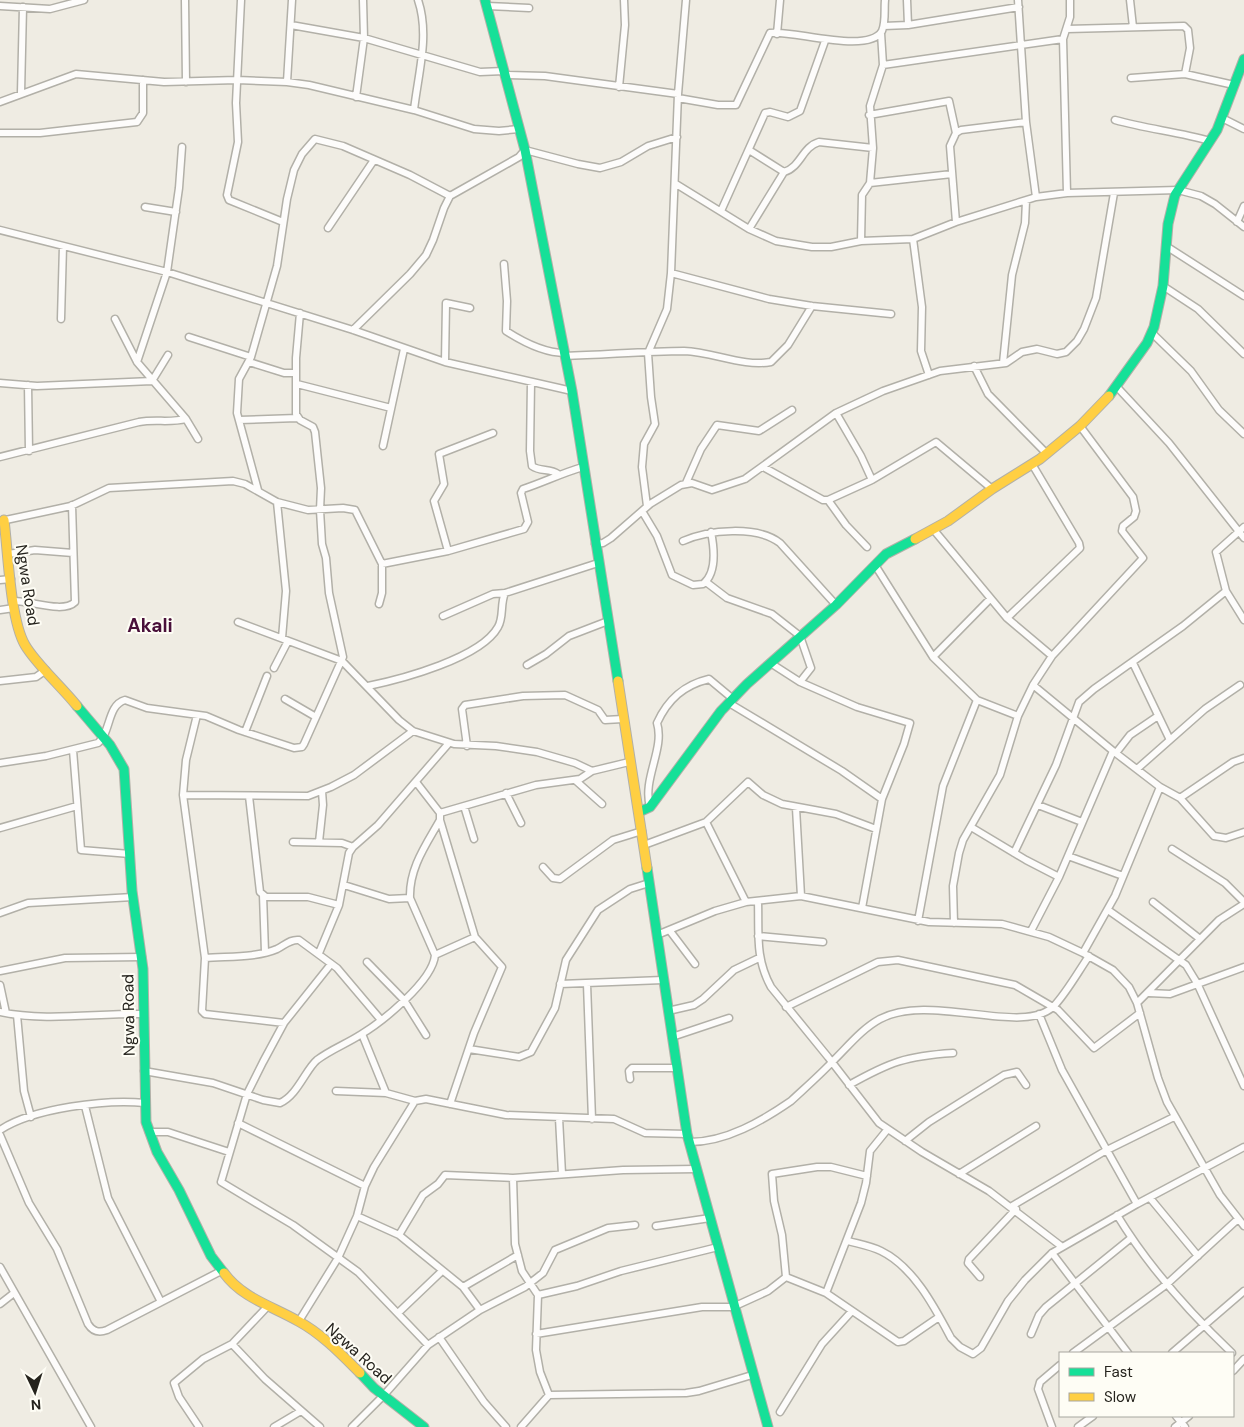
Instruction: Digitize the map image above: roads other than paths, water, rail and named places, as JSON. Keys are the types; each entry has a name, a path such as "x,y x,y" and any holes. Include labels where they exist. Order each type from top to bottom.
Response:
{"street":[{"path":"0,6 50,9 84,0"},
{"path":"185,0 186,82"},
{"path":"241,0 237,80 238,142 227,189 229,200 283,222"},
{"path":"287,82 292,0"},
{"path":"356,97 364,38 363,0"},
{"path":"414,110 423,25 418,0"},
{"path":"619,87 625,25 624,0"},
{"path":"686,0 678,96 671,273 666,309 648,353 655,424 644,444 642,467 645,508 674,578 693,586 706,582"},
{"path":"778,34 780,0"},
{"path":"862,241 862,195 870,183 873,148 869,115 872,95 883,65 882,30 885,0"},
{"path":"907,0 908,26"},
{"path":"1067,192 1063,40 1067,29 1070,0"},
{"path":"1130,0 1133,27"},
{"path":"530,8 486,3 526,150 572,391 642,831 688,1138 733,1307 768,1427"},
{"path":"291,25 364,38 480,72 545,76 678,96 718,105 738,104 767,35 773,32 825,41 873,39 882,30 1019,4 1026,122 1036,197"},
{"path":"21,93 23,7"},
{"path":"1067,29 1184,26 1188,30 1190,48 1185,74"},
{"path":"883,65 1063,40"},
{"path":"721,211 765,114 770,112 788,117 800,111 825,41"},
{"path":"639,812 643,812 650,807 731,701 836,604 875,565 897,546 933,529 1047,454 1080,426 1116,387 1145,347 1152,333 1163,286 1168,224 1178,190 1210,141 1222,118 1234,85 1241,76 1244,59"},
{"path":"0,102 76,74 186,82 237,80 287,82 414,110 443,121 480,130 519,128"},
{"path":"1132,78 1185,74 1234,85"},
{"path":"0,133 40,133 137,122 144,113 143,80"},
{"path":"869,115 949,101 956,133"},
{"path":"1222,118 1244,129"},
{"path":"1115,120 1149,129 1178,132 1210,141"},
{"path":"956,222 950,146 956,133 961,130 1026,122"},
{"path":"526,150 600,168 616,164 648,146 677,136"},
{"path":"258,490 239,420 237,402 239,379 250,359 267,302 281,248 283,222 294,170 312,141 320,139 343,146 450,196"},
{"path":"749,229 784,172 793,168 808,147 819,142 873,148"},
{"path":"137,362 168,272 182,147"},
{"path":"352,330 410,274 426,255 450,196 519,156 526,150"},
{"path":"749,150 784,172"},
{"path":"328,228 374,160"},
{"path":"870,183 952,174"},
{"path":"676,184 749,229 776,241 794,245 831,247 862,241 913,239 956,222 1036,197 1067,192 1114,193 1178,190 1201,196 1244,226"},
{"path":"686,483 712,490 745,479 836,413 882,391 930,375 974,366 1003,363 1022,352 1037,349 1062,354 1077,341 1090,316 1096,298 1114,193"},
{"path":"1003,363 1012,275 1025,223 1026,201"},
{"path":"1237,222 1244,206"},
{"path":"145,207 176,212"},
{"path":"0,230 168,272 267,302 445,362 572,391"},
{"path":"913,239 922,308 921,351 930,375"},
{"path":"61,319 63,246"},
{"path":"1166,246 1244,296"},
{"path":"504,264 507,301 506,331 539,348 565,355 701,352 748,362 772,362 788,344 812,306"},
{"path":"671,273 741,293 812,306 891,314"},
{"path":"1163,286 1198,309 1244,354"},
{"path":"445,362 446,303 470,308"},
{"path":"298,418 296,373 300,313"},
{"path":"116,319 137,362 186,420 198,439"},
{"path":"1152,333 1191,371 1216,405 1244,434"},
{"path":"189,337 284,373 296,373"},
{"path":"383,446 391,408 394,405 404,349"},
{"path":"152,381 168,355"},
{"path":"974,366 988,394 1047,454"},
{"path":"0,382 28,385 152,381"},
{"path":"531,382 530,451 532,466 538,469 551,470 558,474"},
{"path":"297,384 391,408"},
{"path":"28,385 29,451"},
{"path":"1116,387 1169,443 1243,533 1216,551 1226,591 1244,620"},
{"path":"595,544 603,543 611,538 645,508 686,483 717,425 759,431 792,410"},
{"path":"836,413 861,456 872,480"},
{"path":"0,763 92,745 104,738 111,715 122,701 161,711 214,719 294,748 302,747 342,661 341,644 328,592 320,510 322,488 314,432 313,427 298,418 239,420"},
{"path":"0,457 139,422 186,420"},
{"path":"954,923 953,893 956,867 963,840 1000,775 1018,716 1033,685 1052,656 1143,558 1122,531 1123,526 1134,517 1136,511 1132,497 1080,426"},
{"path":"448,551 434,501 444,484 439,454 493,433"},
{"path":"763,467 791,484 823,500 828,500 872,480 936,442 992,489"},
{"path":"1007,618 1080,548 1079,543 1032,464"},
{"path":"382,564 448,551 527,527 528,519 521,490 546,482 558,474 583,467"},
{"path":"2,520 72,505 103,489 114,487 233,481 258,490 277,502 308,510 343,508 355,510 382,564 382,593 378,604"},
{"path":"828,500 846,525 867,547"},
{"path":"274,668 285,639 286,590 277,502"},
{"path":"0,610 13,604 30,601 64,608 73,604 75,591 72,505"},
{"name":"Ngwa Road","path":"2,520 8,554 13,604 23,642 31,655 119,756 124,769 133,897 142,957 145,1103 149,1132 160,1157 221,1271 238,1290 299,1321 339,1352 384,1395 424,1427"},
{"path":"933,529 990,600 1007,618 1052,656"},
{"path":"683,541 699,534 731,531 774,538 836,604"},
{"path":"706,582 714,557 711,532"},
{"path":"8,554 35,550 73,553"},
{"path":"443,616 458,607 494,594 505,593 598,563"},
{"path":"875,565 933,657 977,700 1018,716"},
{"path":"0,580 11,578"},
{"path":"706,582 727,598 772,614 800,636 811,668 800,682"},
{"path":"1014,853 1056,765 1073,716 1086,695 1183,626 1226,591"},
{"path":"368,686 404,679 436,667 484,642 500,623 501,605 505,593"},
{"path":"933,657 990,600"},
{"path":"527,665 546,654 569,636 608,621"},
{"path":"238,622 342,661 399,720 413,731 449,743 467,746 518,748 575,763 592,771"},
{"path":"1132,663 1169,738"},
{"path":"772,664 800,682 869,712 910,723 904,744 882,799 862,908"},
{"path":"0,681 36,677 46,670"},
{"path":"246,732 267,676"},
{"path":"650,807 648,793 660,733 657,723 674,697 687,687 709,679 731,701 842,771 882,799"},
{"path":"1033,685 1073,716 1114,752 1160,786 1180,798 1214,836 1220,839 1244,832"},
{"path":"1137,769 1169,738 1240,685"},
{"path":"467,746 463,712 465,705 523,696 565,695 598,710 606,720 623,719"},
{"path":"285,699 316,717"},
{"path":"918,921 942,786 977,700"},
{"path":"197,715 186,760 184,795 205,958 202,1011 205,1014 284,1022"},
{"path":"1031,931 1068,856 1114,752 1130,735 1158,716"},
{"path":"184,795 298,798 322,791 354,774 413,731"},
{"path":"319,953 339,905 347,860 353,847 378,825 449,743"},
{"path":"73,750 81,851 130,854"},
{"path":"1180,798 1233,762 1244,758"},
{"path":"144,1070 213,1083 277,1103 283,1102 301,1083 317,1060 362,1034 381,1020 404,1000 428,974 435,955 410,898 412,872 440,816 464,806 506,793 536,785 575,780 592,771 630,762"},
{"path":"575,780 602,804"},
{"path":"416,782 440,816 475,938 502,967 469,1049 450,1104"},
{"path":"644,845 706,822 748,782 772,800 796,808 836,814 876,830"},
{"path":"336,1091 386,1092 415,1101 426,1099 506,1115 614,1119 645,1133 688,1138 722,1136 762,1120 791,1101 869,1026 881,1018 903,1011 926,1008 948,1009 1013,1018 1039,1014 1053,1006 1086,954 1108,910 1160,786"},
{"path":"318,842 322,791"},
{"path":"506,793 521,823"},
{"path":"250,796 260,892 263,895 265,952"},
{"path":"1038,804 1082,822"},
{"path":"0,828 77,806"},
{"path":"464,806 474,839"},
{"path":"796,808 801,896"},
{"path":"706,822 746,902"},
{"path":"971,827 1058,877"},
{"path":"543,867 553,878 560,879 613,840 642,831"},
{"path":"293,842 342,843 353,847"},
{"path":"1137,1003 1226,913 1244,903 1224,883 1172,848"},
{"path":"1068,856 1123,876"},
{"path":"469,1049 494,1054 526,1056 539,1042 555,1008 566,960 598,910 630,889 649,883"},
{"path":"344,885 390,898 410,898"},
{"path":"263,895 308,897 339,905"},
{"path":"657,934 670,931 715,912 746,902 801,896 918,921 1002,924 1031,931 1086,954 1113,970 1129,987 1137,1003 1158,1078 1174,1116 1205,1169 1242,1223 1198,1256 1167,1284 1075,1352"},
{"path":"0,913 28,903 133,897"},
{"path":"758,901 759,958 771,987 832,1062 868,1111 888,1130 1014,1208 1062,1246"},
{"path":"1153,902 1200,939"},
{"path":"1108,910 1186,965 1197,983 1244,1086"},
{"path":"670,931 695,964"},
{"path":"758,936 823,942"},
{"path":"435,955 475,938"},
{"path":"205,958 265,952 294,940 319,953 331,964 381,1020"},
{"path":"0,971 65,958 142,957"},
{"path":"668,1011 694,1005 703,1000 734,970 759,958"},
{"path":"786,1007 886,960 898,960 999,980 1032,992 1053,1006 1074,1024 1094,1048 1140,1014"},
{"path":"367,962 404,1000 426,1035"},
{"path":"331,964 284,1022 247,1094 221,1178 223,1185 293,1225 358,1272 428,1345"},
{"path":"1149,992 1164,995 1244,967"},
{"path":"560,984 663,980"},
{"path":"586,984 592,1119"},
{"path":"0,985 3,1012 17,1015 40,1017 144,1014"},
{"path":"1039,1014 1062,1070 1105,1151 1137,1204"},
{"path":"17,1015 24,1091 31,1117"},
{"path":"672,1037 729,1018"},
{"path":"362,1034 386,1092"},
{"path":"849,1085 894,1062 915,1056 953,1053"},
{"path":"630,1079 629,1071 632,1068 676,1068"},
{"path":"905,1141 929,1122 1004,1075 1018,1072 1026,1085"},
{"path":"0,1130 31,1117 85,1106 113,1101 145,1103"},
{"path":"299,1321 338,1258 358,1216 365,1186 415,1101"},
{"path":"85,1106 108,1198 161,1302"},
{"path":"980,1277 968,1263 969,1258 1014,1208 1105,1151 1174,1116"},
{"path":"559,1118 562,1174"},
{"path":"238,1123 365,1186"},
{"path":"959,1174 1036,1126"},
{"path":"826,1293 848,1241 861,1203 870,1151 888,1130"},
{"path":"149,1132 168,1132 229,1152"},
{"path":"0,1135 30,1203 57,1249 90,1327 97,1331 107,1330 221,1271"},
{"path":"848,1241 881,1252 896,1260 909,1272 951,1338 968,1352 976,1353 1004,1312 1008,1301 1024,1280 1052,1253 1137,1204 1244,1147"},
{"path":"786,1277 782,1235 774,1201 772,1174 817,1167 832,1167 867,1176"},
{"path":"399,1235 423,1195 438,1184 445,1175 513,1178 623,1170 696,1169"},
{"path":"513,1178 518,1255 522,1271 538,1295 537,1360 549,1394"},
{"path":"1150,1198 1198,1256"},
{"path":"1118,1215 1132,1238 1167,1284 1230,1352"},
{"path":"358,1216 399,1235 463,1287 480,1310"},
{"path":"656,1226 710,1218"},
{"path":"352,1427 384,1395 428,1345 480,1310 544,1273 552,1253 562,1246 608,1228 636,1225"},
{"path":"1030,1334 1039,1315 1076,1281 1132,1238"},
{"path":"538,1295 576,1286 622,1271 718,1247"},
{"path":"1052,1253 1076,1281 1127,1352"},
{"path":"463,1287 518,1255"},
{"path":"0,1268 91,1427"},
{"path":"398,1313 442,1271"},
{"path":"786,1277 826,1293 901,1342 939,1317"},
{"path":"536,1334 692,1308 733,1307 768,1291 786,1277"},
{"path":"1173,1352 1205,1327 1244,1291"},
{"path":"0,1304 14,1293"},
{"path":"199,1427 179,1397 174,1383 203,1360 232,1344 268,1306"},
{"path":"780,1412 822,1344 852,1311"},
{"path":"440,1337 484,1402 506,1427"},
{"path":"232,1344 264,1379 320,1427"},
{"path":"1052,1427 1038,1389 1040,1382 1059,1366"},
{"path":"521,1427 549,1394 686,1393 752,1375"},
{"path":"274,1427 301,1410"},
{"path":"1078,1427 1091,1417"},
{"path":"1175,1427 1183,1425"}],"district":[{"name":"Akali","path":"150,625"}]}
